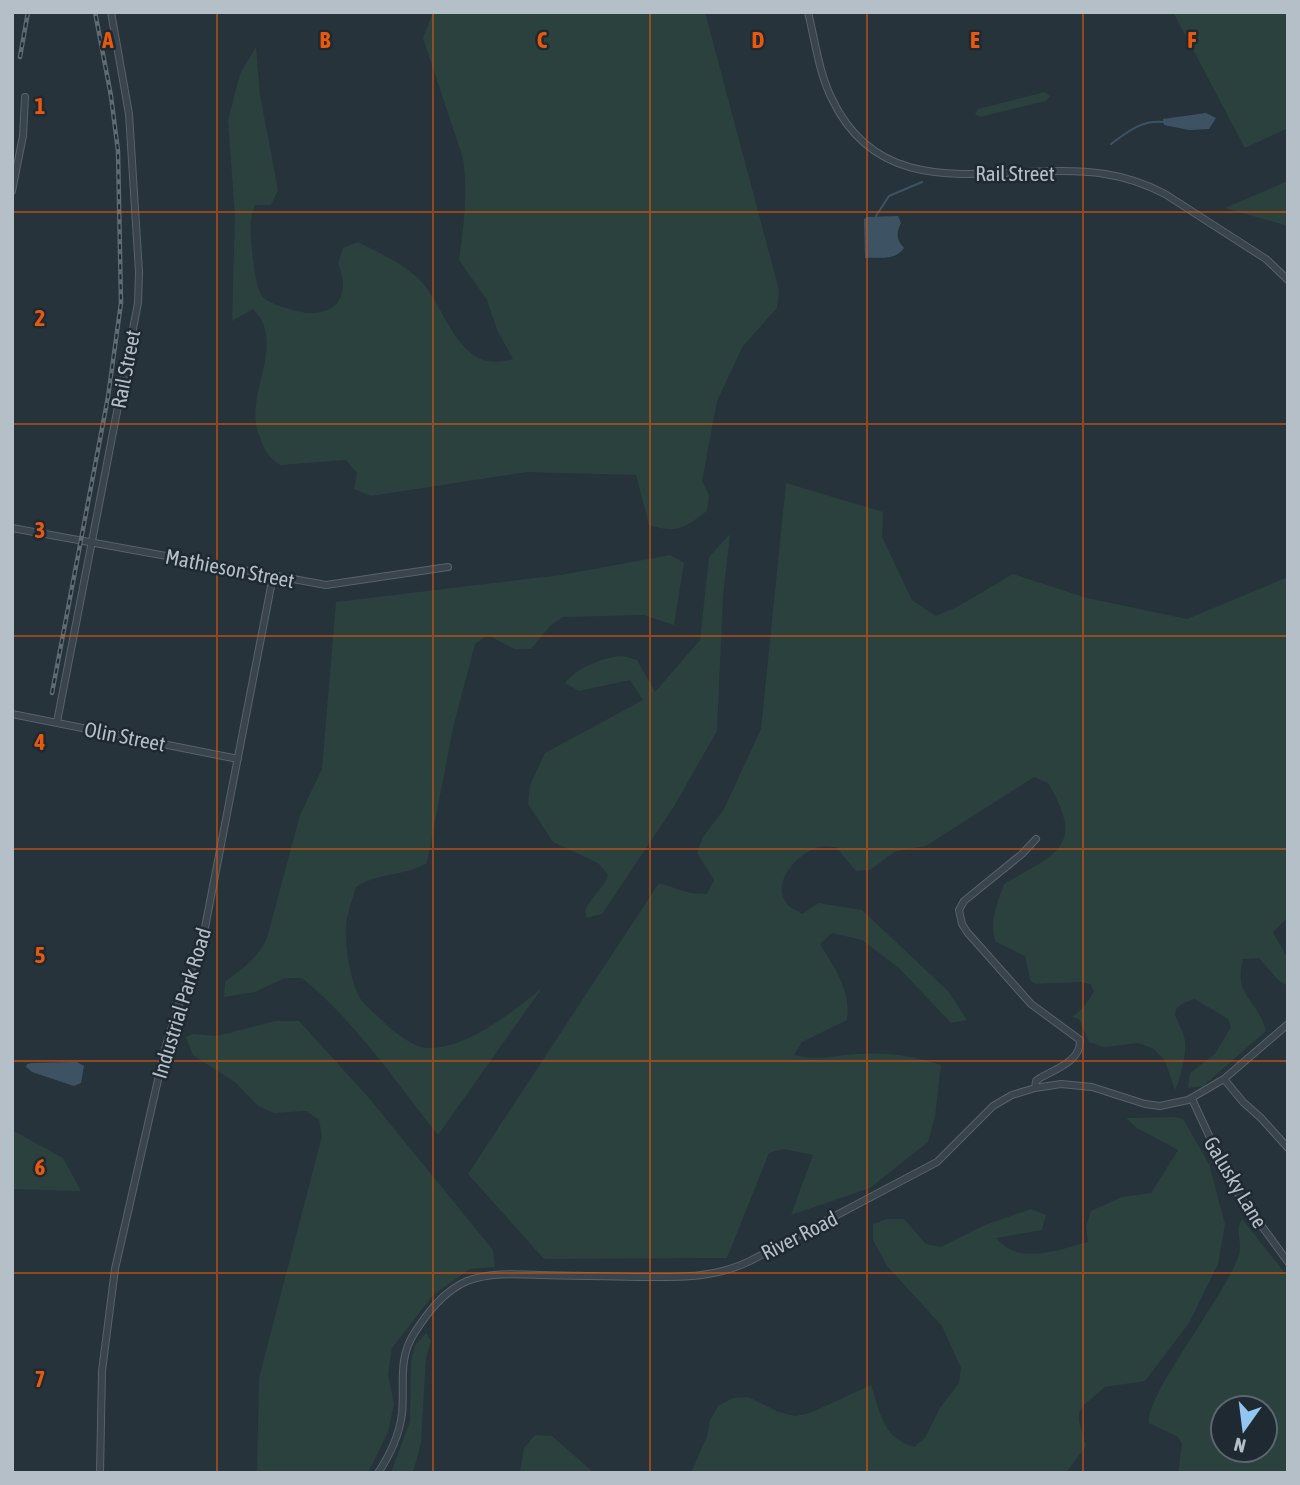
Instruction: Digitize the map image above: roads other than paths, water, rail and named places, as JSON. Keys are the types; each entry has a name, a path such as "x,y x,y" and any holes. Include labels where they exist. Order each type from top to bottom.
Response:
{"street":[{"name":"Rail Street","path":"57,722 139,291 129,114 111,12"},
{"name":"Rail Street","path":"808,12 820,65 831,98 849,130 877,155 893,163 931,172 1105,174 1148,185 1266,259 1288,279"},
{"path":"12,191 23,136 25,97"},
{"name":"Mathieson Street","path":"12,528 326,585 448,567"},
{"name":"Industrial Park Road","path":"100,1473 102,1371 115,1269 165,1049 202,943 273,576"},
{"name":"Olin Street","path":"12,714 238,759"},
{"path":"1035,1088 1040,1078 1075,1058 1081,1049 1080,1040 1040,1012 1013,986 967,932 959,910 964,901 1022,854 1036,839"},
{"name":"River Road","path":"378,1473 400,1425 401,1370 407,1347 413,1334 438,1302 460,1285 496,1275 703,1277 736,1268 937,1162 993,1106 1012,1095 1035,1088 1079,1084 1160,1106 1192,1099 1224,1079 1288,1024"},
{"path":"1224,1079 1288,1148"},
{"name":"Galusky Lane","path":"1192,1099 1232,1185 1288,1262"}],"water":[{"path":"1206,113 1216,118 1209,129 1189,130 1164,125 1163,119"},
{"path":"898,216 901,223 898,230 899,242 904,248 892,257 865,258 864,219"},
{"path":"77,1062 84,1066 81,1083 74,1086 32,1072 26,1067 32,1063"}],"waterway":[{"path":"1111,144 1142,125 1164,122"},
{"path":"876,216 889,196 922,182"}],"railway":[{"path":"20,57 28,12"},
{"path":"52,693 108,397 121,303 118,151 95,12"}]}
